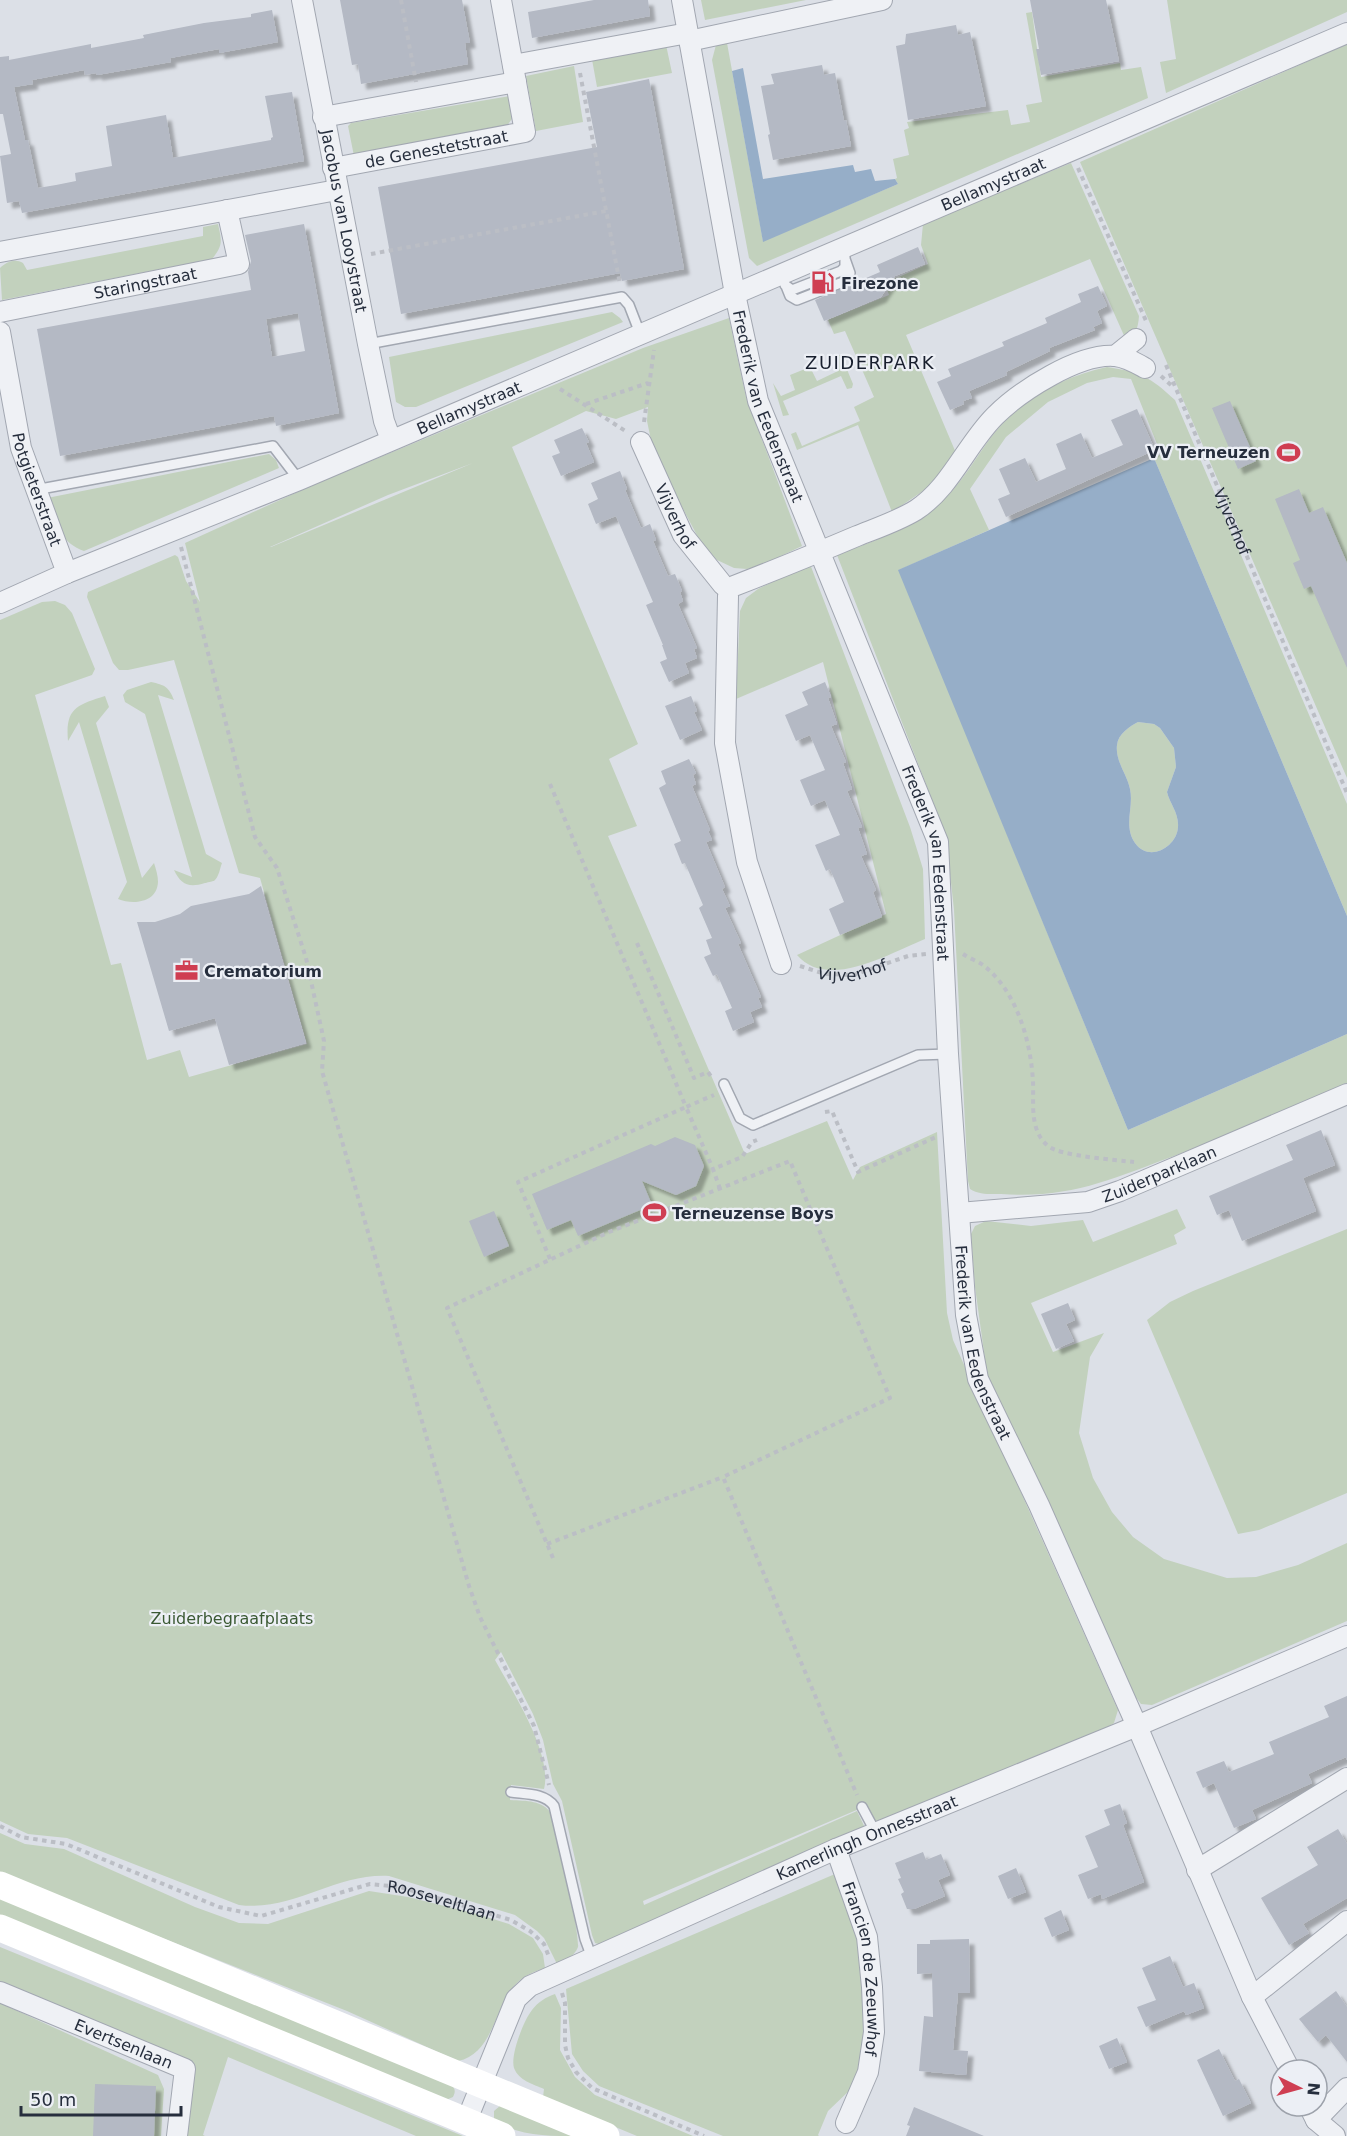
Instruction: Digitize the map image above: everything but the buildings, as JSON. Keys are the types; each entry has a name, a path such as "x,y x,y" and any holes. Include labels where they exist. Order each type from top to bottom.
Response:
{"main road":[{"path":"0,1885 606,2136"},
{"path":"0,1928 502,2136"}],"street":[{"name":"Jacobus van Looystraat","path":"302,0 368,344 384,421 391,440"},
{"name":"de Genestetstraat","path":"333,168 525,132 501,0"},
{"name":"Frederik van Eedenstraat","path":"682,0 735,294 758,401 938,842 958,1213 966,1315 978,1379 1039,1505 1137,1726 1252,1997 1284,2058"},
{"path":"323,117 419,100 576,54 689,37 843,3 882,0"},
{"name":"Bellamystraat","path":"0,603 67,573 299,480 735,294 784,280 843,252 1347,33"},
{"path":"0,252 337,189"},
{"name":"Staringstraat","path":"0,312 239,264 227,210"},
{"name":"Potgieterstraat","path":"0,332 21,448 67,573"},
{"path":"1115,356 1142,332"},
{"path":"781,964 747,862 725,743 728,589 915,510 939,491 990,422 1020,395 1074,364 1115,356 1145,368"},
{"name":"Vijverhof","path":"641,442 683,536 728,589"},
{"name":"Zuiderparklaan","path":"958,1213 1089,1202 1347,1094"},
{"name":"Kamerlingh Onnesstraat","path":"466,2122 516,1999 530,1986 836,1849 1137,1726 1347,1636"},
{"path":"1197,1870 1347,1778"},
{"name":"Francien de Zeeuwhof","path":"836,1849 867,1937 874,2032 868,2072 846,2123"},
{"path":"1252,1997 1347,1922"},
{"name":"Evertsenlaan","path":"0,1992 185,2069 177,2136"},
{"path":"1329,2101 1347,2088"},
{"path":"1318,2118 1335,2136"}],"lane":[{"path":"784,280 790,296 797,300 843,282 850,273 843,252"},
{"path":"368,344 622,297 649,332"},
{"path":"35,490 273,446 299,480"},
{"path":"724,1088 740,1118 753,1125 918,1055 948,1054"},
{"path":"511,1792 541,1796 551,1801 554,1806 585,1939 592,1958"},
{"path":"862,1806 876,1833"}],"path":[{"path":"401,0 419,100"},
{"path":"576,54 622,297"},
{"path":"1071,152 1142,332"},
{"path":"351,258 606,212"},
{"path":"648,383 585,404 641,442 648,383 649,332"},
{"name":"Vijverhof","path":"1162,358 1347,793"},
{"path":"177,529 255,837 277,868 306,958 324,1041 322,1071 469,1586 480,1617 534,1726 554,1806"},
{"path":"550,784 720,1189"},
{"path":"550,1259 518,1182 724,1088 714,1077 711,1078 708,1072 694,1078 637,943"},
{"name":"Vijverhof","path":"781,964 800,966 825,974 854,975 908,956 944,952 962,954 983,965 1005,989 1029,1046 1037,1134 1050,1148 1072,1154 1141,1163 1150,1178"},
{"path":"816,1115 832,1111 858,1172 953,1130"},
{"path":"712,1169 742,1157 752,1142 763,1138"},
{"path":"547,1544 723,1477 890,1398 790,1161 609,1232 447,1308 547,1544 553,1558"},
{"path":"723,1477 862,1806"},
{"name":"Rooseveltlaan","path":"0,1826 21,1837 66,1844 219,1908 261,1916 370,1884 400,1887 511,1920 530,1931 544,1944 566,2003 565,2045 576,2072 592,2088 704,2136"}],"green space":[{"path":"701,0 806,0 705,20"},
{"path":"1167,0 1347,0 1347,12 1166,93 1160,62 1176,59"},
{"path":"1032,12 1041,77 1120,63 1121,70 1141,67 1148,98 757,266 749,258 712,60 716,45 727,43 763,241 898,184 895,179 897,178 893,159 909,155 904,130 909,128 907,122 1008,110 1011,125 1030,122 1026,105 1042,102 1026,13"},
{"path":"665,40 672,73 597,87 591,54"},
{"name":"VV Terneuzen","path":"1347,44 1347,778 1080,162"},
{"path":"574,66 583,122 536,131 526,76"},
{"path":"510,96 514,116 506,127 354,156 348,126 351,123"},
{"path":"1071,163 1139,316 1136,330 1132,335 1126,340 1090,259 906,335 956,453 929,487 892,512 858,425 797,450 791,434 796,432 802,446 860,421 854,407 874,397 845,331 834,334 828,320 889,295 885,283 928,264 921,245 923,224"},
{"path":"218,224 221,243 212,259 2,300 0,268 11,261 23,263 27,270 203,236 203,227"},
{"path":"612,312 623,322 416,407 405,407 396,402 389,357"},
{"name":"Zuiderbegraafplaats","path":"729,318 746,397 802,546 760,566 747,569 734,568 717,560 700,541 666,477 652,445 647,421 648,407 616,419 586,411 512,447 638,744 609,759 637,826 608,836 745,1154 827,1121 853,1180 860,1167 937,1132 947,1313 953,1340 1118,1710 1114,1723 1102,1731 878,1826 866,1806 643,1901 644,1905 857,1811 866,1830 602,1945 595,1943 592,1935 562,1801 553,1784 543,1740 533,1714 501,1652 495,1660 537,1741 543,1758 545,1775 544,1789 511,1785 510,1800 539,1804 552,1814 572,1903 578,1947 572,1955 557,1964 544,1938 515,1915 389,1876 350,1880 278,1903 259,1906 239,1905 67,1838 28,1834 0,1821 0,620 42,602 55,601 65,605 72,613 95,669 92,675 35,695 111,965 121,963 147,1060 180,1050 189,1077 307,1044 260,878 239,873 174,660 119,670 113,663 87,597 88,592 175,555 178,557 186,581 200,602 185,543 313,485 643,348","holes":["473,463 270,547 388,495"]},
{"path":"841,355 853,384 852,388 847,389 841,376 783,401 789,415 783,416 773,383 781,396 795,390 790,375 810,367 817,381 838,371 834,357"},
{"path":"1107,367 1144,377 1175,400 1347,804 1347,916 1154,458 1161,454 1131,379 1113,377 1087,383 1048,402 1006,437 970,489 989,530 899,570 1128,1130 1347,1034 1347,1083 1174,1156 1090,1186 1026,1195 981,1193 970,1189 968,1181 954,910 948,855 936,810 837,555 892,533 919,519 942,501 956,486 992,436 1016,411 1059,383"},
{"path":"269,454 276,460 279,468 84,551 63,536 47,498"},
{"path":"810,564 910,827 923,869 925,939 860,966 825,970 810,965 797,955 886,914 823,662 736,699 740,611 746,598 758,589"},
{"path":"151,682 166,687 174,700 158,695 206,854 222,863 214,881 194,885 186,884 174,870 192,877 145,714 125,702 123,695 127,690"},
{"path":"105,696 109,707 96,723 142,878 154,863 158,877 157,889 143,901 130,902 118,899 127,882 79,722 68,741 69,721 75,710 80,705"},
{"path":"1138,722 1154,724 1160,728 1174,748 1176,767 1167,792 1176,813 1178,827 1173,841 1168,846 1154,852 1141,849 1132,836 1129,823 1130,789 1117,751 1118,741 1122,734"},
{"path":"1177,1209 1186,1228 1174,1235 1177,1244 1031,1303 1053,1352 1104,1333 1090,1357 1079,1433 1093,1478 1112,1512 1133,1537 1164,1559 1227,1578 1256,1577 1298,1565 1347,1543 1347,1621 1152,1705 1141,1704 1134,1695 987,1374 975,1287 971,1234 975,1226 986,1221 1031,1226 1083,1220 1093,1242"},
{"path":"1347,1229 1347,1493 1259,1530 1238,1534 1147,1320 1170,1302 1193,1291"},
{"path":"0,1833 25,1844 64,1849 195,1907 239,1923 268,1924 369,1891 408,1897 477,1914 509,1924 533,1938 543,1954 545,1968 529,1974 516,1984 486,2040 470,2057 458,2061 347,2011 0,1874"},
{"path":"835,1874 845,1895 861,1951 866,2018 859,2070 851,2089 828,2111 819,2136 723,2136 599,2086 583,2071 572,2054 566,1989"},
{"path":"0,1898 451,2084 455,2090 454,2095 446,2100 0,1917"},
{"path":"0,1947 463,2136 416,2136 228,2057 203,2135 205,2136 179,2136 181,2075 0,1984"},
{"path":"555,1994 561,2008 560,2050 575,2077 595,2095 693,2136 637,2136 543,2097 544,2089 519,2076 513,2062 522,2029 534,2007"},
{"path":"0,2003 158,2075 164,2089 161,2136 0,2136"},
{"path":"501,2105 578,2136 544,2135 512,2129 494,2119 494,2111"}],"water":[{"path":"743,68 763,179 853,165 855,172 871,169 875,181 895,179 898,184 763,242 732,71"},
{"path":"1154,458 1347,916 1347,1034 1128,1130 898,570","holes":["1138,722 1154,724 1160,728 1174,748 1176,767 1167,792 1176,813 1178,827 1173,841 1168,846 1161,850 1147,852 1135,843 1130,830 1130,789 1119,762 1117,745 1122,734"]}],"place":[{"name":"Firezone","path":"823,283"},
{"name":"VV Terneuzen","path":"1288,452"},
{"name":"Crematorium","path":"186,971"},
{"name":"Terneuzense Boys","path":"654,1213"}],"district":[{"name":"ZUIDERPARK","path":"870,362"}]}
